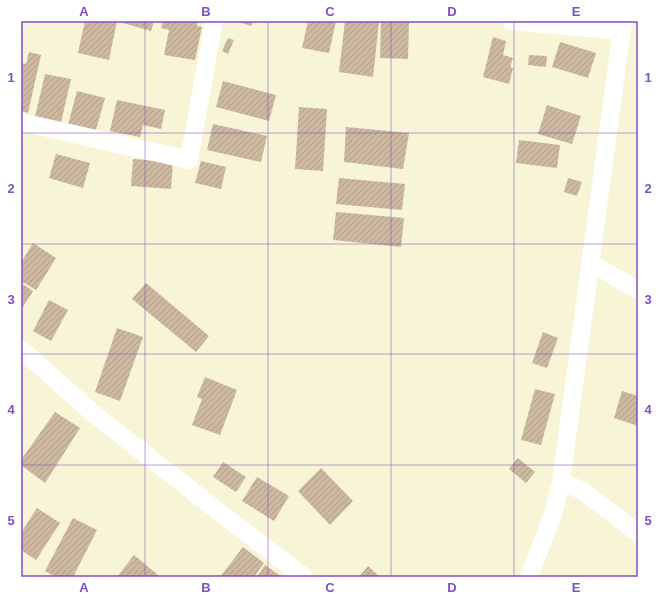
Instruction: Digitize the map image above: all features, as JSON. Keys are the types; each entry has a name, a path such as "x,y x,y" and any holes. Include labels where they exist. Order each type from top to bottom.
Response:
{"street":[{"path":"21,122 189,160 214,21"},
{"path":"511,21 623,26 561,482 553,514 529,577"},
{"path":"590,263 638,290"},
{"path":"21,349 94,414 304,577"},
{"path":"561,482 581,490 638,533"}],"building":[{"path":"85,21 117,21 109,60 78,53"},
{"path":"124,21 154,21 151,31 123,23"},
{"path":"163,21 198,21 197,26 202,27 195,60 164,55 169,30 161,28"},
{"path":"236,21 253,21 251,26"},
{"path":"308,21 336,21 329,53 302,48"},
{"path":"345,21 379,21 373,77 339,72"},
{"path":"381,21 409,21 408,59 380,58"},
{"path":"493,37 506,41 503,55 513,58 510,67 513,68 509,84 483,77"},
{"path":"228,38 234,40 228,54 222,51"},
{"path":"560,42 596,53 588,78 552,67"},
{"path":"29,52 41,55 28,113 21,111 21,63 26,64"},
{"path":"529,55 547,56 546,67 528,65"},
{"path":"45,74 71,79 60,127 34,121"},
{"path":"223,81 276,95 269,121 216,107"},
{"path":"77,91 105,98 95,133 68,125"},
{"path":"117,100 165,110 161,129 143,125 140,137 110,131"},
{"path":"547,105 581,116 572,144 538,134"},
{"path":"299,107 327,109 323,171 295,169"},
{"path":"213,124 267,136 261,162 207,150"},
{"path":"346,127 409,133 403,169 344,162"},
{"path":"519,140 560,145 557,168 516,163"},
{"path":"56,154 90,163 83,188 49,178"},
{"path":"133,159 173,162 171,189 131,186"},
{"path":"201,161 226,167 221,189 195,183"},
{"path":"339,178 405,184 402,210 336,204"},
{"path":"568,178 582,182 577,196 564,192"},
{"path":"336,212 404,218 401,247 333,240"},
{"path":"33,243 56,258 36,290 21,281 21,263"},
{"path":"21,283 33,291 21,310"},
{"path":"146,283 209,336 196,352 132,299"},
{"path":"49,300 68,310 51,341 33,331"},
{"path":"117,328 143,337 120,401 95,392"},
{"path":"543,332 558,338 547,368 532,363"},
{"path":"205,377 237,390 220,435 192,425 202,399 197,397"},
{"path":"535,389 555,394 541,445 521,440"},
{"path":"622,391 638,396 638,426 614,418"},
{"path":"55,412 80,428 45,483 21,465 21,460"},
{"path":"518,458 535,472 526,483 509,469"},
{"path":"223,462 246,477 236,492 213,477"},
{"path":"321,468 353,501 330,525 298,491"},
{"path":"257,477 289,496 274,521 242,501"},
{"path":"37,508 60,523 36,560 21,550 21,533"},
{"path":"73,518 97,530 73,577 56,577 45,571"},
{"path":"243,547 264,563 254,577 220,577"},
{"path":"134,555 158,575 156,577 117,577"},
{"path":"265,565 282,577 257,577"},
{"path":"368,566 380,577 359,577"}]}
